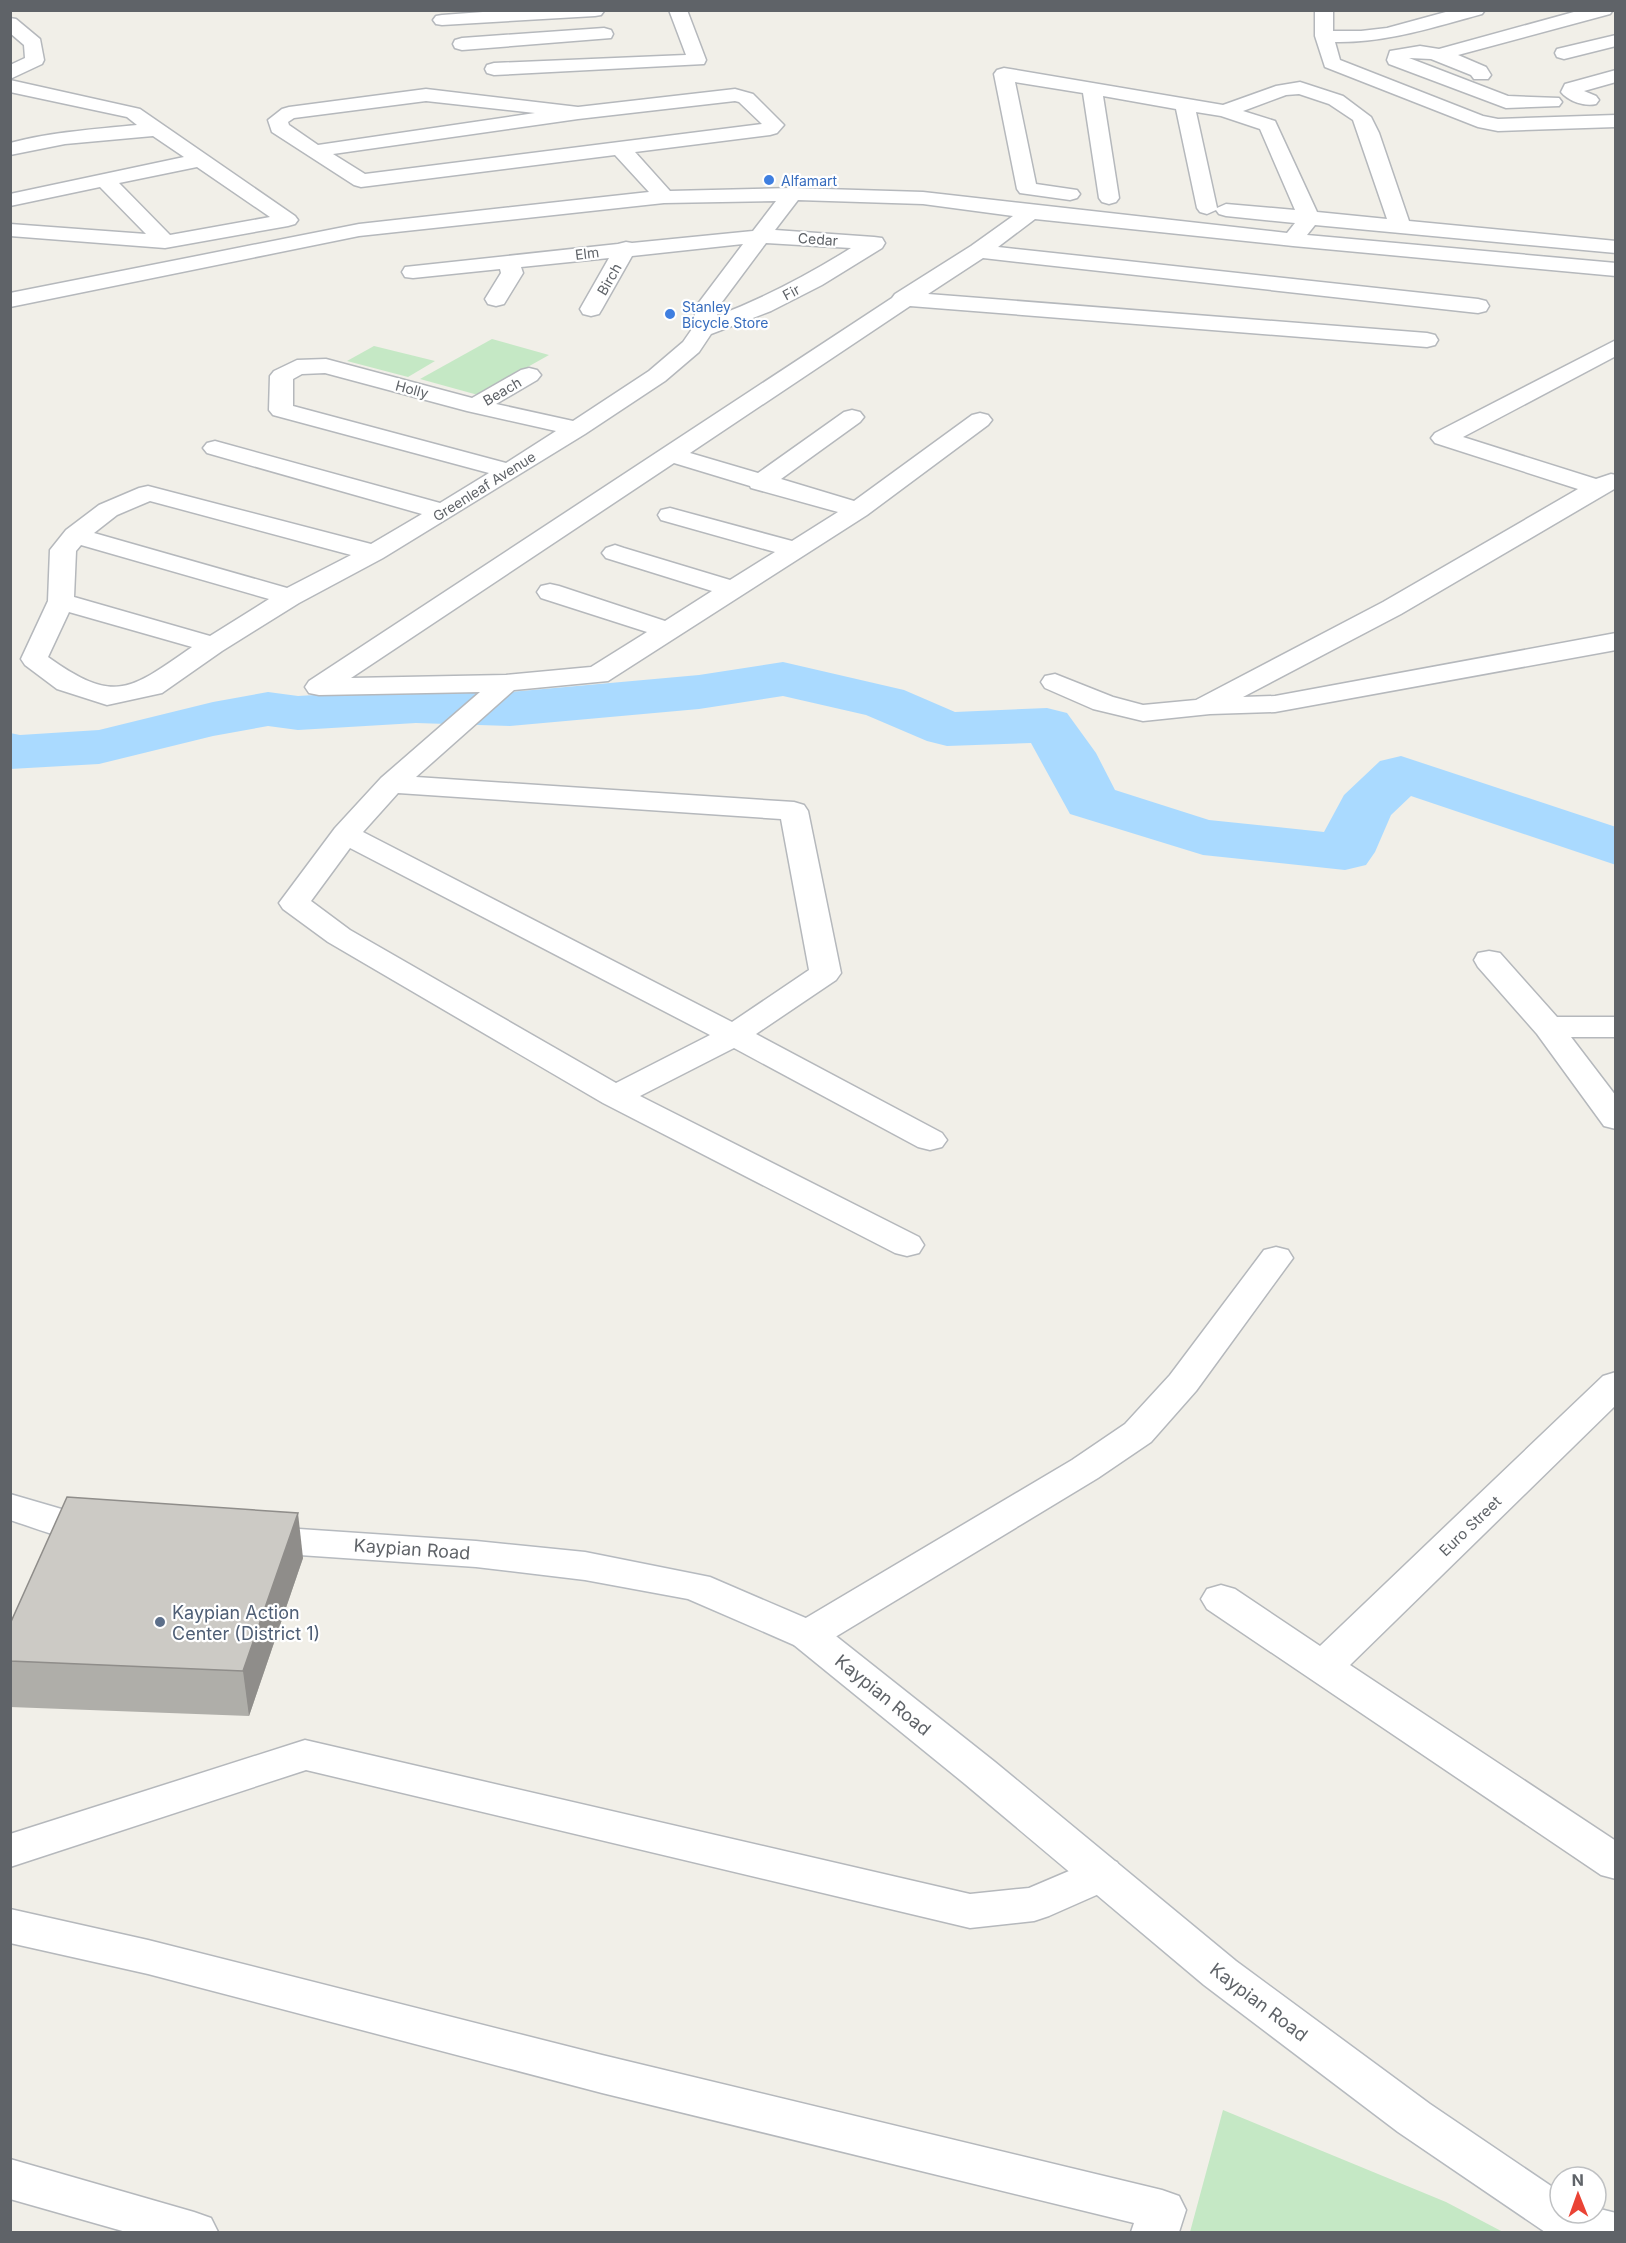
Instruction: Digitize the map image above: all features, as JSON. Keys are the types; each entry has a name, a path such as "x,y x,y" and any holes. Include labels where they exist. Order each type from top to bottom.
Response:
{"street":[{"path":"494,69 697,60 678,10"},
{"path":"1324,10 1324,36 1332,63 1478,121 1498,125 1616,121"},
{"path":"1324,36 1360,37 1388,33 1476,10"},
{"path":"1438,55 1604,10"},
{"path":"442,20 595,11 616,63"},
{"path":"10,23 33,43 35,60 10,73"},
{"path":"462,44 604,34"},
{"path":"1564,53 1616,40"},
{"path":"1452,82 1481,75 1479,71 1438,55 1416,50 1396,55 1396,60 1452,82 1506,102 1525,104 1598,99 1571,92 1572,88 1616,76"},
{"path":"1131,200 1027,189 1004,74 1224,111 1268,125 1308,218"},
{"path":"10,86 60,95 133,113 288,220 318,238"},
{"path":"1224,111 1283,90 1300,88 1336,100 1361,117 1369,133 1400,226"},
{"path":"1092,89 1109,198"},
{"path":"20,106 60,95"},
{"path":"315,151 578,113 735,95 746,98 774,125 770,129 361,180 315,151 279,128 278,120 289,113 426,95 578,113"},
{"path":"1185,105 1207,208"},
{"path":"10,149 27,144 159,129"},
{"path":"620,148 664,197"},
{"path":"10,200 200,160"},
{"path":"105,180 165,242"},
{"path":"10,300 359,230 664,197 792,194 923,198 1293,240 1616,270"},
{"name":"Greenleaf Avenue","path":"61,601 34,659 67,682 107,698 152,687 213,645 290,597 374,553 443,512 577,429 657,376 691,347 704,329 708,305 792,194"},
{"path":"1185,206 1616,247"},
{"path":"980,420 858,510 598,675 501,688 319,687 903,299 980,251 1031,212"},
{"path":"1293,240 1308,218"},
{"path":"10,230 165,242 288,220"},
{"name":"Cedar","path":"762,236 874,243"},
{"name":"Elm","path":"413,272 626,248 762,236"},
{"name":"Fir","path":"704,329 763,306 813,280 874,243"},
{"name":"Birch","path":"591,309 626,248"},
{"path":"980,251 1478,306"},
{"path":"496,299 512,273 509,262"},
{"path":"1338,332 1349,290"},
{"path":"903,299 1427,340"},
{"path":"1607,483 1443,438 1616,347"},
{"name":"Holly","path":"509,471 281,410 282,376 297,367 326,366 475,406 577,429"},
{"name":"Beach","path":"475,406 528,375"},
{"path":"760,483 852,417"},
{"path":"215,448 443,512"},
{"path":"669,454 760,483 858,510"},
{"path":"1202,708 1392,608 1607,483"},
{"path":"213,645 61,601 63,550 75,535 108,510 148,493 374,553"},
{"path":"670,514 797,550"},
{"path":"75,535 290,597"},
{"path":"615,553 735,590"},
{"path":"550,592 670,631"},
{"path":"1055,682 1103,703 1143,713 1275,704 1608,644 1616,640"},
{"path":"501,688 391,784 345,834 294,903 339,936 615,1096 907,1245"},
{"path":"391,784 794,811 825,973 734,1035 615,1096"},
{"path":"345,834 734,1035 930,1140"},
{"path":"1489,960 1548,1027 1616,1119"},
{"path":"1548,1027 1616,1027"},
{"path":"808,1635 1085,1469 1138,1433 1183,1383 1276,1258"},
{"name":"Euro Street","path":"1324,1666 1616,1384"},
{"path":"10,1508 82,1528 139,1531"},
{"name":"Kaypian Road","path":"220,1536 476,1554 585,1566 696,1587 808,1635 1220,1973 1414,2118 1564,2220 1611,2232"},
{"path":"1221,1599 1612,1855"},
{"path":"10,1851 305,1755 970,1911 1034,1904 1102,1874"},
{"path":"10,1926 148,1957 602,2074 1162,2210 1155,2232"},
{"path":"10,2180 194,2232"}],"green space":[{"path":"492,339 549,355 478,395 420,379"},
{"path":"374,346 435,361 408,377 347,361"},
{"path":"1223,2110 1446,2202 1503,2232 1190,2232"}],"building":[{"name":"Kaypian Action Center (District 1)","path":"67,1497 298,1513 243,1671 10,1661 10,1624"}],"waterway":[{"path":"10,750 15,753 99,747 213,719 268,709 298,713 416,706 510,709 699,692 783,679 884,702 947,729 1047,725 1067,753 1091,802 1203,837 1345,852 1365,808 1401,773 1616,847"}],"place":[{"name":"Alfamart","path":"769,180"},
{"name":"Stanley Bicycle Store","path":"670,314"},
{"name":"Kaypian Action Center (District 1)","path":"160,1622"}]}
